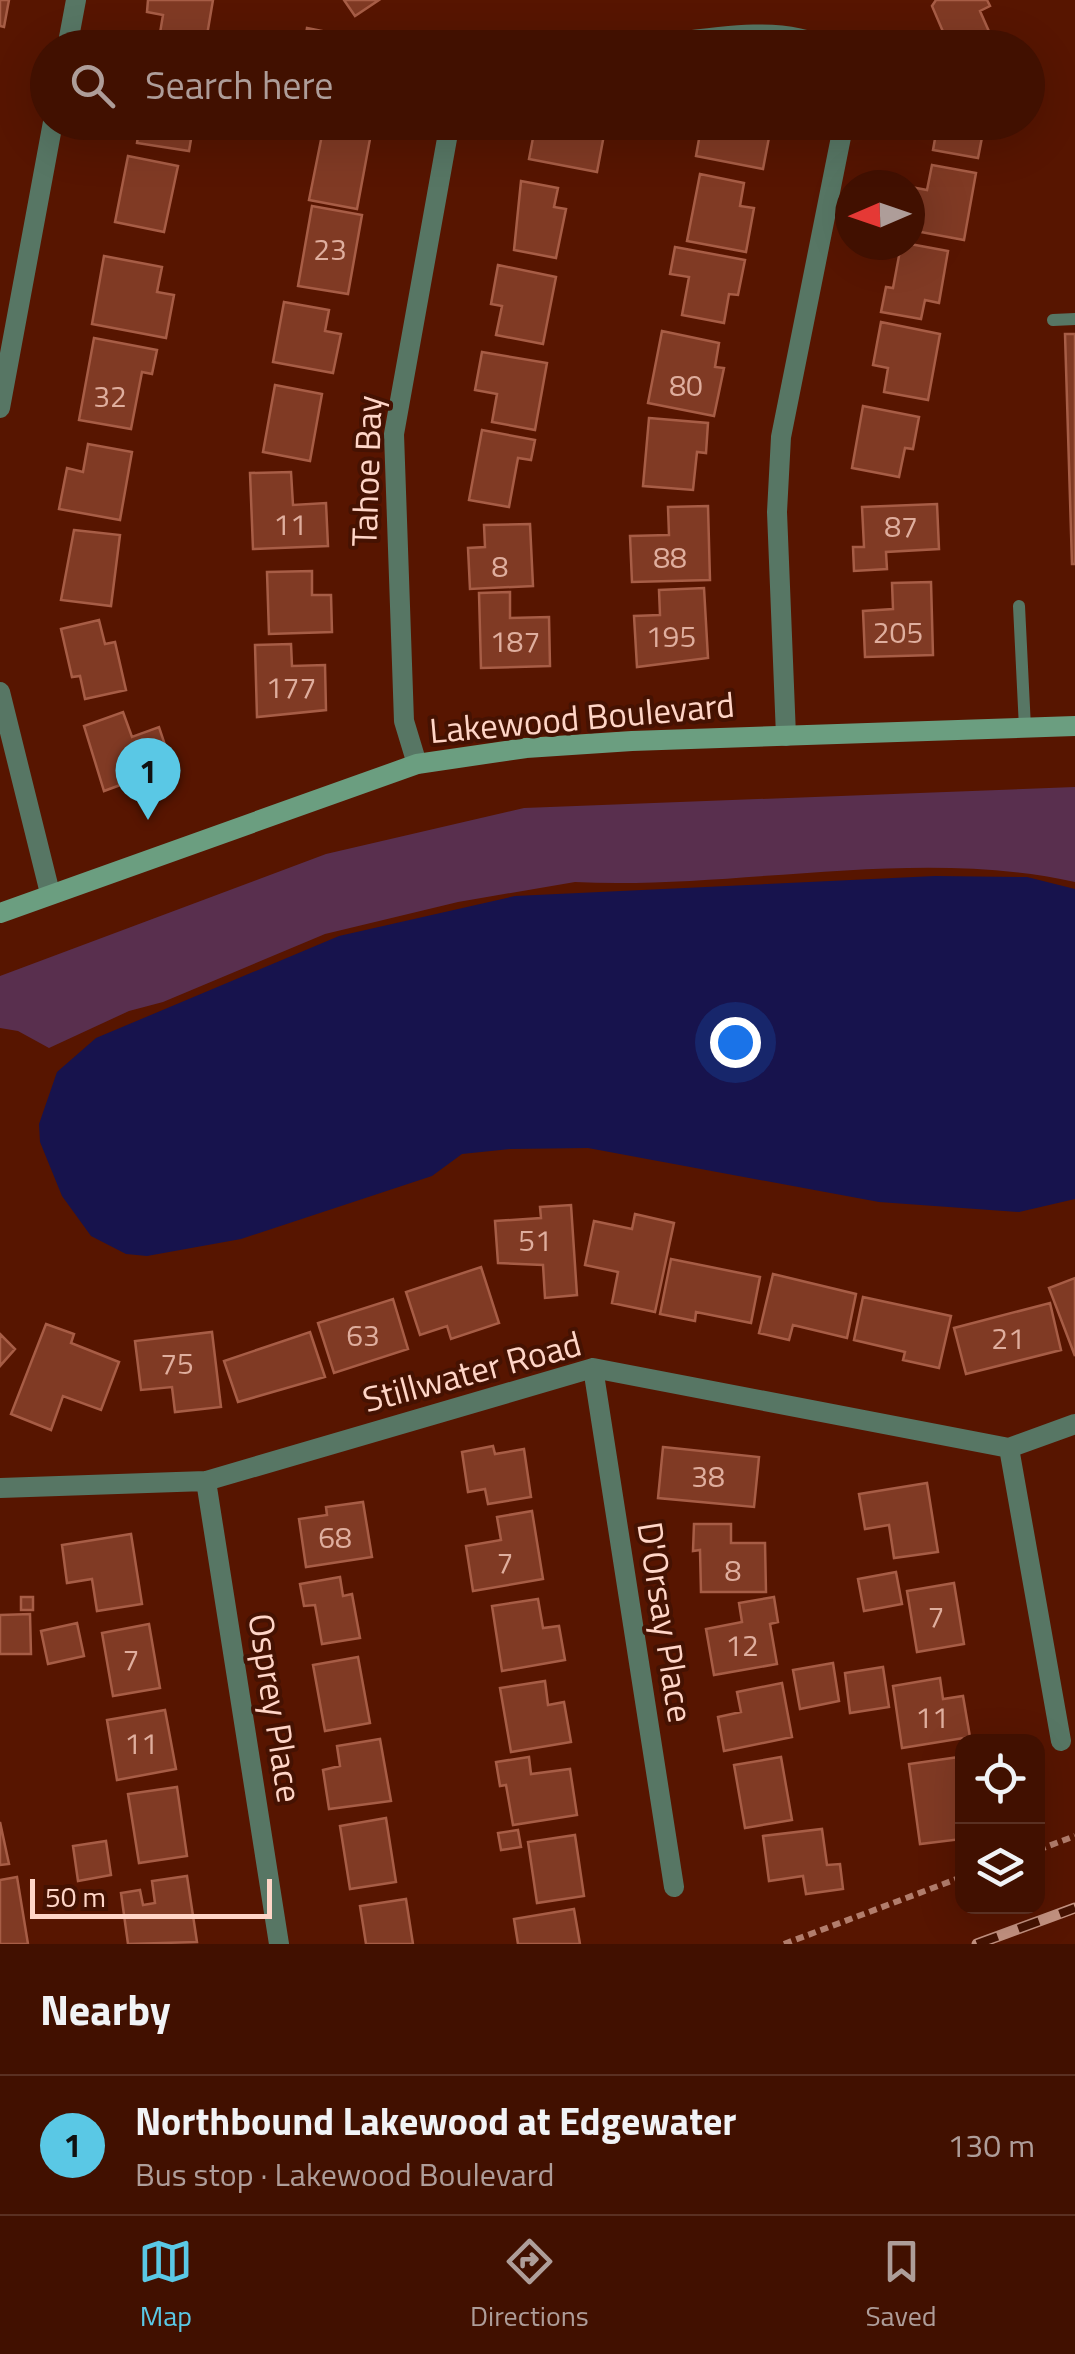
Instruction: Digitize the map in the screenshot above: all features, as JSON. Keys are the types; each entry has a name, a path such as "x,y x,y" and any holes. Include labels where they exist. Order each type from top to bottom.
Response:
{"street":[{"path":"70,30 76,0"},
{"path":"0,408 50,140"},
{"name":"Tahoe Bay","path":"418,764 404,721 394,434 447,140"},
{"path":"786,736 777,512 781,438 840,140"},
{"path":"0,692 50,893"},
{"name":"Lakewood Boulevard","path":"0,913 418,764 526,748 1075,726"},
{"name":"Stillwater Road","path":"0,1488 206,1481 593,1368 1009,1448"},
{"name":"D'Orsay Place","path":"593,1368 674,1887"},
{"path":"1061,1741 1009,1448 1075,1424"},
{"name":"Osprey Place","path":"206,1481 280,1944"}],"lane":[{"path":"1053,320 1075,318"},
{"path":"1019,606 1024,728"}],"path":[{"path":"1045,1847 1075,1836"},
{"path":"784,1944 955,1881"}],"shaded area":[{"path":"1075,787 1075,882 1015,872 890,868 636,883 575,882 458,902 325,934 163,1002 129,1011 49,1048 18,1031 0,1028 0,976 326,854 524,808"},
{"path":"935,876 1027,877 1075,889 1075,1199 1019,1212 879,1202 588,1148 510,1149 462,1154 432,1176 241,1239 147,1256 126,1254 91,1236 62,1196 40,1142 39,1124 57,1072 96,1038 339,936 515,896"}],"building":[{"path":"0,0 9,0 4,27 0,26"},
{"path":"148,0 213,0 208,30 160,30 163,15 147,12"},
{"path":"344,0 379,0 355,16"},
{"path":"936,0 987,0 990,6 980,11 988,30 942,30 932,6"},
{"path":"137,140 191,140 189,151 137,143"},
{"path":"321,140 370,140 357,209 309,200"},
{"path":"533,140 603,140 597,172 529,159"},
{"path":"699,140 769,140 763,169 696,156"},
{"path":"935,140 982,140 978,158 933,150"},
{"path":"128,156 178,166 164,232 115,222"},
{"path":"932,165 976,173 964,240 925,233"},
{"path":"700,174 744,183 740,206 754,208 746,252 687,241"},
{"path":"521,181 558,188 554,207 566,209 556,258 514,250"},
{"path":"312,206 362,215 348,294 298,286"},
{"path":"675,247 745,260 738,295 729,294 724,323 682,315 689,277 670,274"},
{"path":"925,247 948,251 939,303 925,300 921,319 881,312 886,287 893,288 898,260 925,260"},
{"path":"104,256 162,267 157,292 174,295 166,338 92,324"},
{"path":"498,265 556,277 543,344 496,335 502,306 491,304"},
{"path":"284,302 329,310 325,331 341,334 333,373 273,362"},
{"path":"881,322 940,334 928,400 884,392 888,368 873,365"},
{"path":"662,331 719,343 715,367 724,368 714,416 648,403"},
{"path":"1065,334 1075,334 1075,564 1072,564"},
{"path":"94,338 157,350 152,374 142,372 131,429 79,420"},
{"path":"482,352 547,363 535,430 492,422 497,394 475,390"},
{"path":"275,385 322,394 310,461 263,452"},
{"path":"863,406 919,417 913,449 905,448 899,477 852,468"},
{"path":"649,418 708,423 706,453 697,452 693,490 643,486"},
{"path":"482,430 535,440 531,460 518,458 509,507 469,500"},
{"path":"88,444 132,452 120,520 59,509 67,468 83,472"},
{"path":"291,472 293,505 326,503 328,546 253,549 250,473"},
{"path":"937,504 939,549 886,552 887,569 854,571 853,547 864,547 862,507"},
{"path":"708,506 710,580 632,582 630,536 669,535 668,507"},
{"path":"530,524 533,586 470,589 468,548 485,547 484,525"},
{"path":"74,530 120,535 111,606 61,600"},
{"path":"312,571 312,595 331,595 332,632 269,634 267,572"},
{"path":"931,582 933,655 865,657 863,611 893,609 892,583"},
{"path":"704,588 708,658 637,667 634,616 660,615 659,590"},
{"path":"510,592 510,618 549,617 550,666 481,668 479,593"},
{"path":"99,620 105,644 115,642 126,690 85,699 80,676 72,677 61,629"},
{"path":"291,644 292,666 325,665 326,710 257,717 255,645"},
{"path":"123,712 132,737 159,727 172,766 104,791 84,726"},
{"path":"571,1205 577,1295 545,1298 543,1265 498,1263 495,1221 541,1218 540,1207"},
{"path":"635,1214 674,1223 655,1312 612,1303 618,1272 585,1265 594,1221 632,1229"},
{"path":"671,1259 760,1277 751,1323 696,1312 695,1321 660,1314"},
{"path":"481,1267 499,1323 451,1339 447,1326 420,1335 406,1292"},
{"path":"773,1274 856,1294 847,1338 793,1325 789,1340 759,1333"},
{"path":"1075,1278 1075,1356 1049,1288"},
{"path":"863,1297 951,1316 939,1368 903,1360 905,1352 854,1340"},
{"path":"393,1299 408,1349 334,1373 318,1323"},
{"path":"1050,1303 1061,1350 966,1374 954,1328"},
{"path":"46,1324 74,1334 71,1343 119,1362 101,1410 63,1396 51,1430 11,1414"},
{"path":"212,1332 221,1407 175,1412 172,1387 141,1390 135,1341"},
{"path":"310,1332 325,1377 238,1402 224,1361"},
{"path":"0,1334 15,1349 0,1366"},
{"path":"493,1446 495,1454 524,1449 531,1497 488,1504 485,1489 468,1492 462,1452"},
{"path":"663,1447 759,1457 754,1507 658,1498"},
{"path":"927,1483 938,1552 894,1558 889,1525 865,1529 859,1494"},
{"path":"363,1502 372,1557 306,1567 299,1519 327,1515 326,1507"},
{"path":"532,1511 543,1579 473,1591 466,1546 501,1540 497,1517"},
{"path":"694,1524 731,1524 731,1543 765,1543 766,1592 701,1592 700,1550 693,1551"},
{"path":"131,1534 142,1604 97,1611 92,1579 67,1583 62,1545"},
{"path":"896,1572 902,1604 864,1611 858,1579"},
{"path":"340,1577 343,1596 352,1594 360,1638 322,1644 315,1605 304,1606 300,1584"},
{"path":"954,1583 964,1644 917,1652 907,1591"},
{"path":"21,1597 33,1597 33,1610 21,1610"},
{"path":"774,1597 778,1622 770,1624 777,1664 714,1675 706,1629 742,1622 739,1603"},
{"path":"538,1599 543,1628 559,1626 565,1660 502,1671 492,1606"},
{"path":"30,1614 31,1654 0,1654 0,1615"},
{"path":"77,1623 84,1656 48,1664 41,1631"},
{"path":"149,1624 160,1688 113,1696 102,1633"},
{"path":"358,1657 370,1723 325,1731 313,1665"},
{"path":"833,1663 839,1701 800,1709 793,1670"},
{"path":"883,1667 889,1707 850,1713 845,1673"},
{"path":"940,1678 943,1699 963,1696 969,1734 902,1748 893,1686"},
{"path":"545,1681 548,1705 564,1702 571,1742 511,1752 500,1688"},
{"path":"782,1683 792,1737 724,1751 718,1717 741,1712 737,1692"},
{"path":"165,1710 176,1769 117,1780 107,1720"},
{"path":"380,1739 391,1801 329,1809 323,1770 340,1766 337,1746"},
{"path":"529,1757 531,1774 570,1769 577,1815 513,1825 506,1785 500,1786 496,1762"},
{"path":"781,1757 792,1820 745,1828 734,1765"},
{"path":"955,1758 955,1840 920,1844 909,1764"},
{"path":"177,1787 187,1856 139,1863 128,1794"},
{"path":"386,1818 396,1882 350,1889 340,1826"},
{"path":"0,1822 9,1864 0,1865"},
{"path":"822,1829 827,1865 840,1864 843,1889 806,1894 803,1876 769,1881 763,1836"},
{"path":"518,1830 521,1847 501,1850 498,1833"},
{"path":"575,1835 584,1896 537,1903 528,1842"},
{"path":"106,1841 111,1875 78,1881 73,1846"},
{"path":"187,1876 197,1942 128,1944 121,1893 140,1890 143,1905 155,1903 152,1881"},
{"path":"17,1877 28,1944 0,1944 0,1880"},
{"path":"406,1899 413,1944 366,1944 360,1906"},
{"path":"574,1909 580,1944 518,1944 514,1919"}],"railway":[{"path":"977,1944 1075,1908"}],"place":[{"name":"Northbound Lakewood at Edgewater","path":"148,820"}]}
